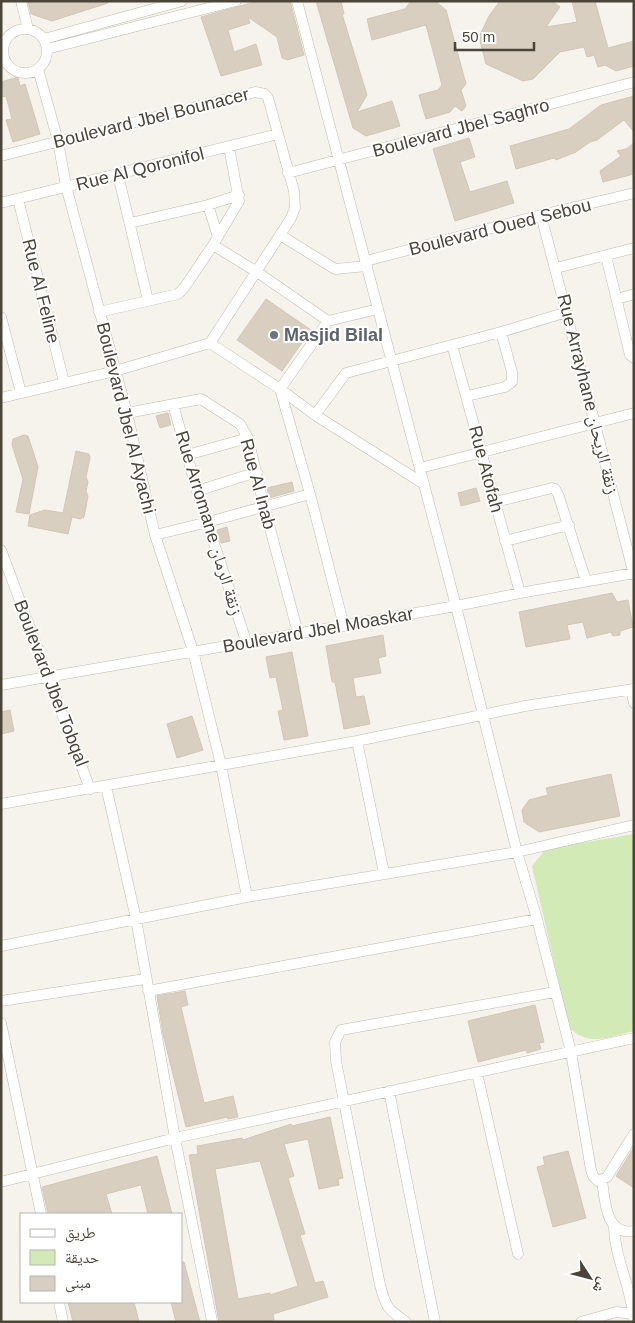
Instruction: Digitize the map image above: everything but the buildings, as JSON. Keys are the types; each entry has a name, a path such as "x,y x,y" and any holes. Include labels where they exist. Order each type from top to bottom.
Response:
{"street":[{"path":"21,1 28,29"},
{"path":"45,44 182,1"},
{"path":"45,44 236,1"},
{"path":"297,1 456,606 517,852 537,920 571,1052 592,1170 595,1178 598,1181 602,1180"},
{"path":"28,29 38,33 45,44 46,59 38,69 28,73 19,72 10,68 3,61 2,46 12,33 18,30 28,29"},
{"name":"Boulevard Jbel Al Ayachi","path":"38,69 58,141 66,186 127,413 155,535 193,651 221,765 247,897"},
{"name":"Boulevard Jbel Saghro","path":"288,173 634,82"},
{"name":"Boulevard Jbel Bounacer","path":"1,156 255,92 265,94 268,98 294,191 296,208 210,343"},
{"name":"Rue Al Qoronifol","path":"1,203 278,134"},
{"path":"99,312 178,294 184,288 237,207 239,195 229,147"},
{"path":"118,175 148,300"},
{"name":"Boulevard Oued Sebou","path":"280,235 335,269 366,264 541,215 634,193"},
{"path":"130,223 239,195"},
{"name":"Rue Al Feline","path":"18,199 64,382"},
{"path":"208,204 215,241 328,321"},
{"name":"Rue Arrayhane زنقة الريحان","path":"541,215 634,573"},
{"path":"556,268 634,248"},
{"path":"606,256 630,356 634,358"},
{"path":"617,299 634,294"},
{"path":"280,389 328,321 378,309"},
{"path":"315,415 346,373 501,332 567,312"},
{"path":"1,317 21,393"},
{"path":"467,396 505,387 512,382 512,372 501,332"},
{"path":"1,398 115,371 210,343 280,389 315,415 424,484"},
{"name":"Rue Atofah","path":"452,345 520,593"},
{"path":"280,389 310,494 344,626"},
{"name":"Rue Al Inab","path":"127,413 201,399 240,424 248,438 298,633"},
{"name":"Rue Arromane زنقة الرمان","path":"173,404 197,491 246,641"},
{"path":"420,468 634,412"},
{"path":"187,455 248,438"},
{"path":"197,491 257,472"},
{"path":"495,502 553,488 558,494 586,581"},
{"path":"155,535 310,494"},
{"path":"505,541 569,525"},
{"name":"Boulevard Jbel Tobqal","path":"2,555 90,789"},
{"name":"Boulevard Jbel Moaskar","path":"1,685 246,641 344,626 634,573"},
{"path":"1,804 357,741 483,714 633,689 634,703"},
{"path":"357,741 384,873"},
{"path":"106,786 136,919 145,979 175,1138 212,1321"},
{"path":"1,946 247,897 517,852 634,825"},
{"path":"148,991 537,920"},
{"path":"1,1001 145,979"},
{"path":"406,1322 391,1312 386,1305 380,1285 335,1051 336,1037 341,1030 555,992"},
{"path":"1,1023 41,1213"},
{"path":"1,1182 175,1138 634,1038"},
{"path":"476,1073 518,1254"},
{"path":"389,1091 435,1322"},
{"path":"602,1180 612,1169 634,1134"},
{"path":"602,1180 607,1212 614,1226 616,1252 628,1284 634,1322"},
{"path":"614,1226 620,1231 634,1231"},
{"path":"59,1303 64,1322"},
{"path":"582,1322 616,1312 633,1314"}],"green space":[{"path":"634,834 634,1031 608,1038 592,1039 577,1034 569,1028 532,866 546,849"}],"place":[{"name":"Masjid Bilal","path":"274,335"}]}
